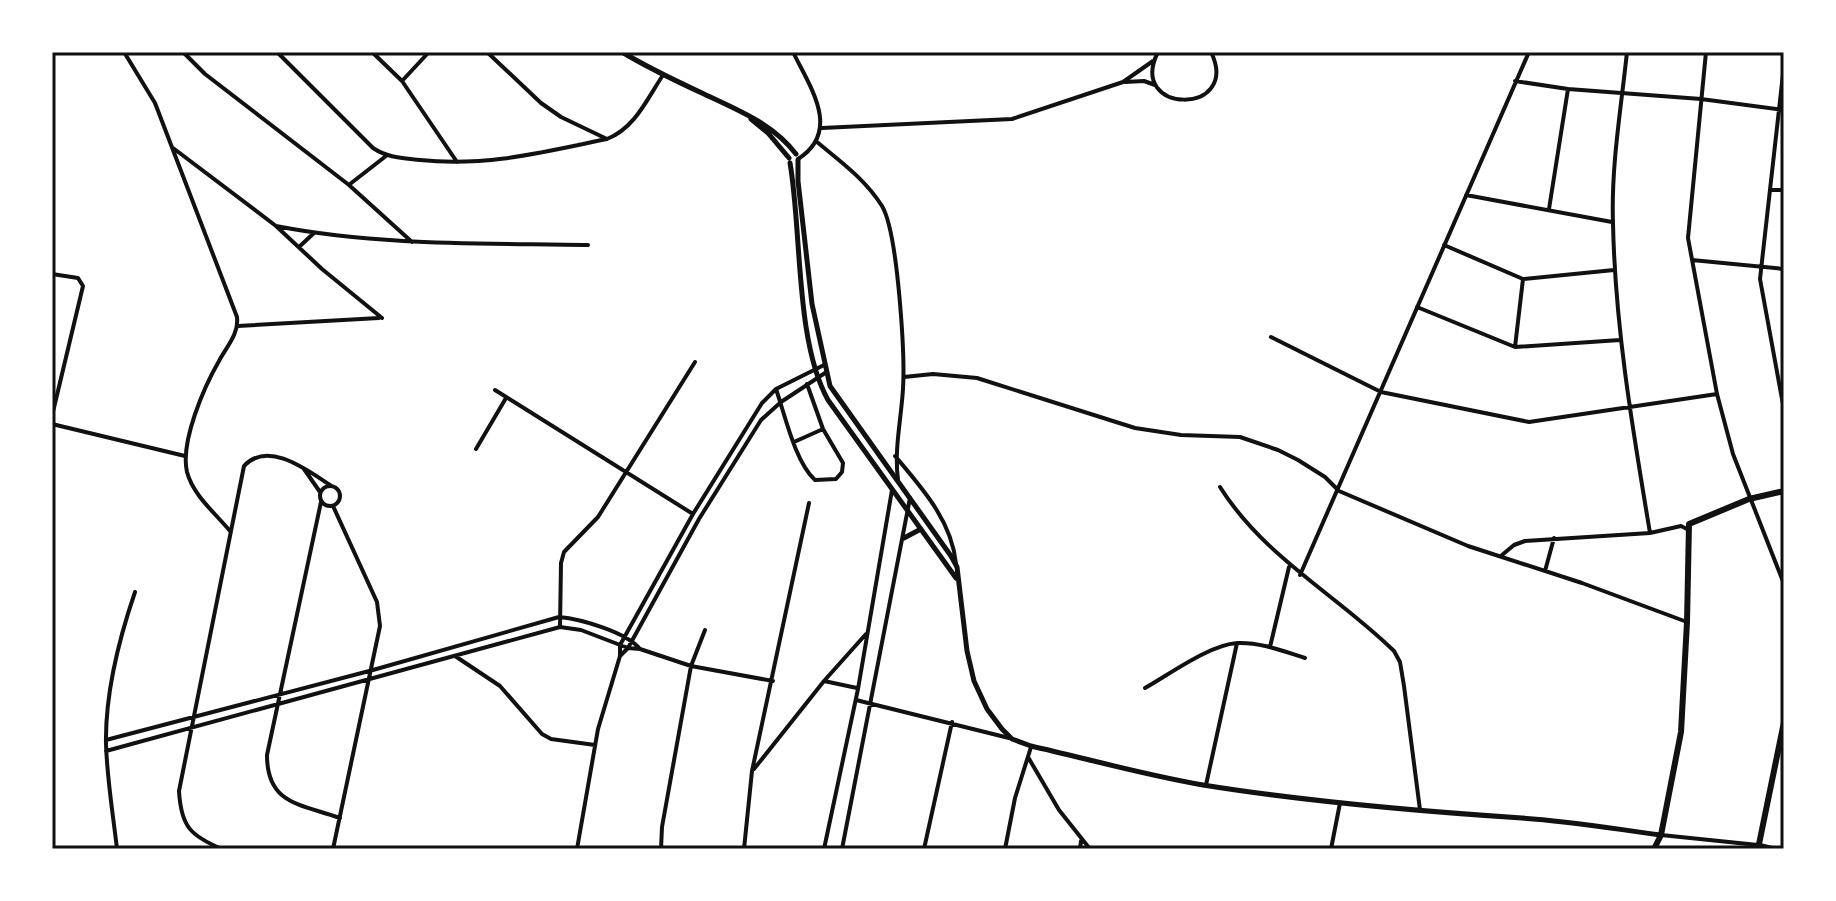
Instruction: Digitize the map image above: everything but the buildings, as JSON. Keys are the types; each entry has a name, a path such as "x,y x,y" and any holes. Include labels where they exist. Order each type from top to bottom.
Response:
{"highway":[{"path":"1658,842 1681,732 1689,527 1749,499 1784,491"},
{"path":"1758,847 1784,722"}],"main road":[{"path":"622,52 744,113 777,133 799,157 798,181 812,304 825,373 838,400 957,567 967,651 974,681 987,709 1012,739 1166,779 1420,812 1524,818 1658,842"},
{"path":"744,113 768,133 790,160 805,309 816,377 828,400 958,583"},
{"path":"790,160 799,157"},
{"path":"904,538 921,529"},
{"path":"1758,847 1774,849"}],"street":[{"path":"124,52 148,88 233,303 238,326 206,385 185,456 187,474 197,492 230,531"},
{"path":"183,52 205,74 349,185 413,243"},
{"path":"277,52 350,127 386,156 457,162 496,161 620,134 629,126 663,75"},
{"path":"372,52 402,81 457,162"},
{"path":"402,81 429,52"},
{"path":"487,52 541,103 561,117 607,139"},
{"path":"793,52 812,90 822,128 817,142 799,157"},
{"path":"1158,52 1152,73 1156,85 1164,95 1188,101 1200,98 1210,89 1216,66 1211,52"},
{"path":"1300,575 1529,52"},
{"path":"1627,52 1614,169 1612,222 1620,340 1650,533"},
{"path":"1706,52 1688,238 1717,394 1733,454 1784,584"},
{"path":"1123,82 1153,61"},
{"path":"1784,65 1782,110 1760,266 1762,299 1784,410"},
{"path":"822,128 1012,119 1123,82 1144,81 1156,85"},
{"path":"1515,81 1782,110"},
{"path":"1549,209 1568,89"},
{"path":"817,142 861,178 886,214 895,261 904,377 895,456 899,483"},
{"path":"172,147 276,226 382,318 238,326"},
{"path":"349,185 386,156"},
{"path":"1770,190 1784,190"},
{"path":"1466,195 1612,222"},
{"path":"276,226 413,243 588,245"},
{"path":"299,247 314,233"},
{"path":"1444,245 1523,279 1615,270"},
{"path":"1692,260 1784,269"},
{"path":"52,274 78,278 83,286 52,416"},
{"path":"1515,347 1523,279"},
{"path":"1417,307 1515,347 1620,340"},
{"path":"1271,337 1381,392 1529,422 1717,394"},
{"path":"1775,355 1784,350"},
{"path":"560,627 561,563 564,552 598,517 695,362"},
{"path":"577,849 595,745 624,636 693,514 762,403 776,389 824,365"},
{"path":"620,656 628,648 699,519 761,420 781,402 825,373"},
{"path":"904,377 933,374 977,378 1135,428 1181,435 1240,437 1298,460 1325,477 1339,491 1468,546 1687,622"},
{"path":"776,389 808,474 815,480 836,479 842,472 843,463 823,429 807,384"},
{"path":"495,390 693,514"},
{"path":"476,449 506,398"},
{"path":"52,424 185,456"},
{"path":"794,442 823,429"},
{"path":"222,849 198,839 184,819 179,791 244,466 251,459 269,454 303,467 340,493 335,505 338,515 380,613 373,670 333,849"},
{"path":"895,456 939,514 952,537 957,567"},
{"path":"303,467 320,492 323,503 267,755 270,783 282,797 340,818"},
{"path":"320,492 330,485"},
{"path":"1220,487 1246,523 1290,566 1386,643 1400,662 1420,812"},
{"path":"824,849 856,700 892,490"},
{"path":"842,849 910,498"},
{"path":"323,503 335,505"},
{"path":"744,849 752,771 809,503"},
{"path":"1501,556 1514,545 1554,538 1650,533 1689,527"},
{"path":"1545,571 1554,538"},
{"path":"1270,647 1290,566"},
{"path":"117,849 106,740 112,683 135,592"},
{"path":"106,740 373,670 559,617 578,620 624,636 640,649"},
{"path":"106,751 560,627 581,630 628,648 691,666 773,681"},
{"path":"661,849 662,827 691,666 705,630"},
{"path":"752,771 868,632"},
{"path":"1206,785 1237,643"},
{"path":"1145,688 1205,654 1237,643 1270,647 1305,658"},
{"path":"455,656 500,686 542,734 551,739 595,745"},
{"path":"824,681 858,689"},
{"path":"856,700 1012,739"},
{"path":"924,849 952,722"},
{"path":"1005,849 1015,798 1031,746"},
{"path":"1028,757 1081,841 1090,849"},
{"path":"1331,849 1340,803"},
{"path":"1702,840 1710,849"},
{"path":"1658,842 1702,840 1758,847"},
{"path":"1080,849 1081,841"}]}
